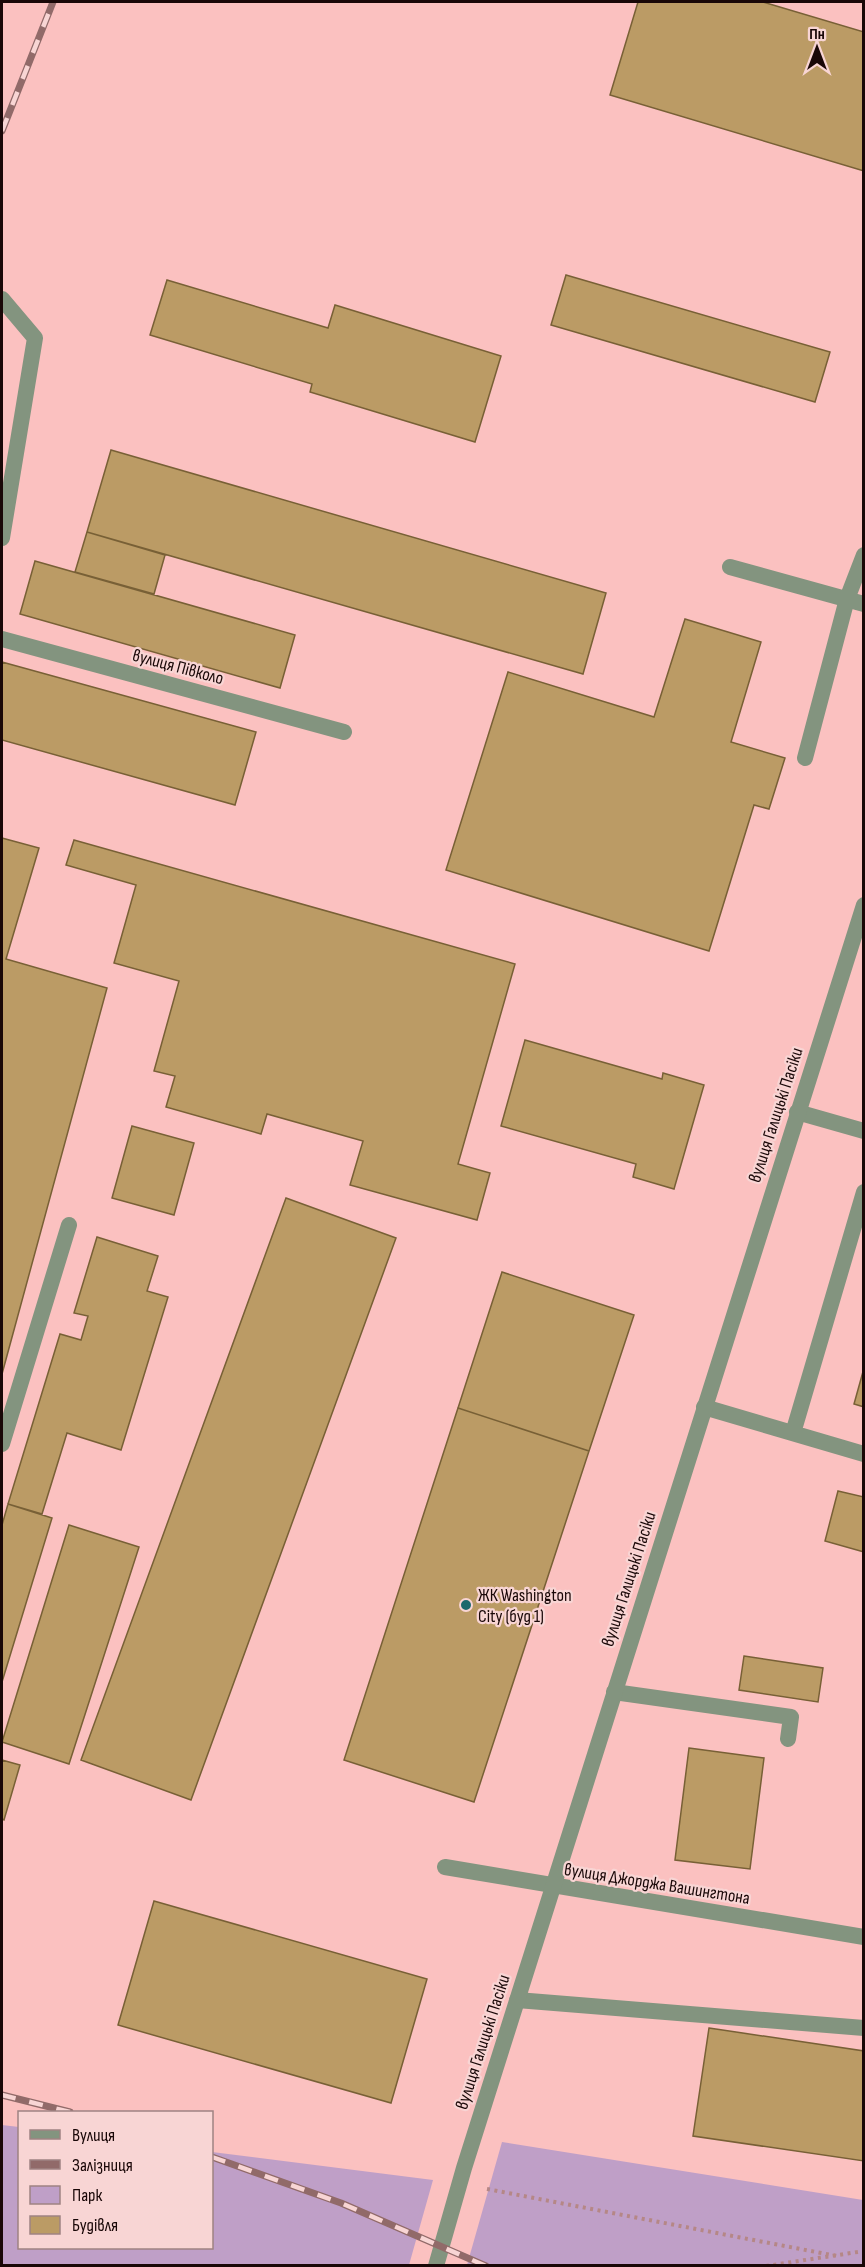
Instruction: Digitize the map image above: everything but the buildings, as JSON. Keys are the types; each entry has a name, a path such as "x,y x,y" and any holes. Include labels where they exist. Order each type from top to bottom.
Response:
{"street":[{"path":"2,299 35,338 2,538"},
{"path":"805,758 847,599 864,555"},
{"path":"730,567 864,604"},
{"name":"вулиця Півколо","path":"2,639 344,732"},
{"name":"вулиця Галицькі Пасіки","path":"436,2265 552,1887 864,905"},
{"path":"797,1112 864,1131"},
{"path":"793,1433 864,1192"},
{"path":"2,1444 69,1225"},
{"path":"704,1407 864,1454"},
{"path":"614,1692 791,1717 788,1739"},
{"name":"вулиця Джорджа Вашингтона","path":"445,1868 530,1880 552,1887 864,1937"},
{"path":"517,2000 864,2028"}],"path":[{"path":"459,2184 837,2256"},
{"path":"766,2265 864,2251"}],"green space":[{"path":"2,2125 18,2127 18,2249 213,2249 213,2152 433,2180 409,2265 2,2265"},
{"path":"502,2142 863,2200 863,2265 467,2265"}],"railway":[{"path":"2,131 53,2"},
{"path":"2,2095 66,2111"},
{"path":"213,2157 341,2203 486,2266"}],"place":[{"name":"ЖК Washington City (буд 1)","path":"466,1605"}]}
